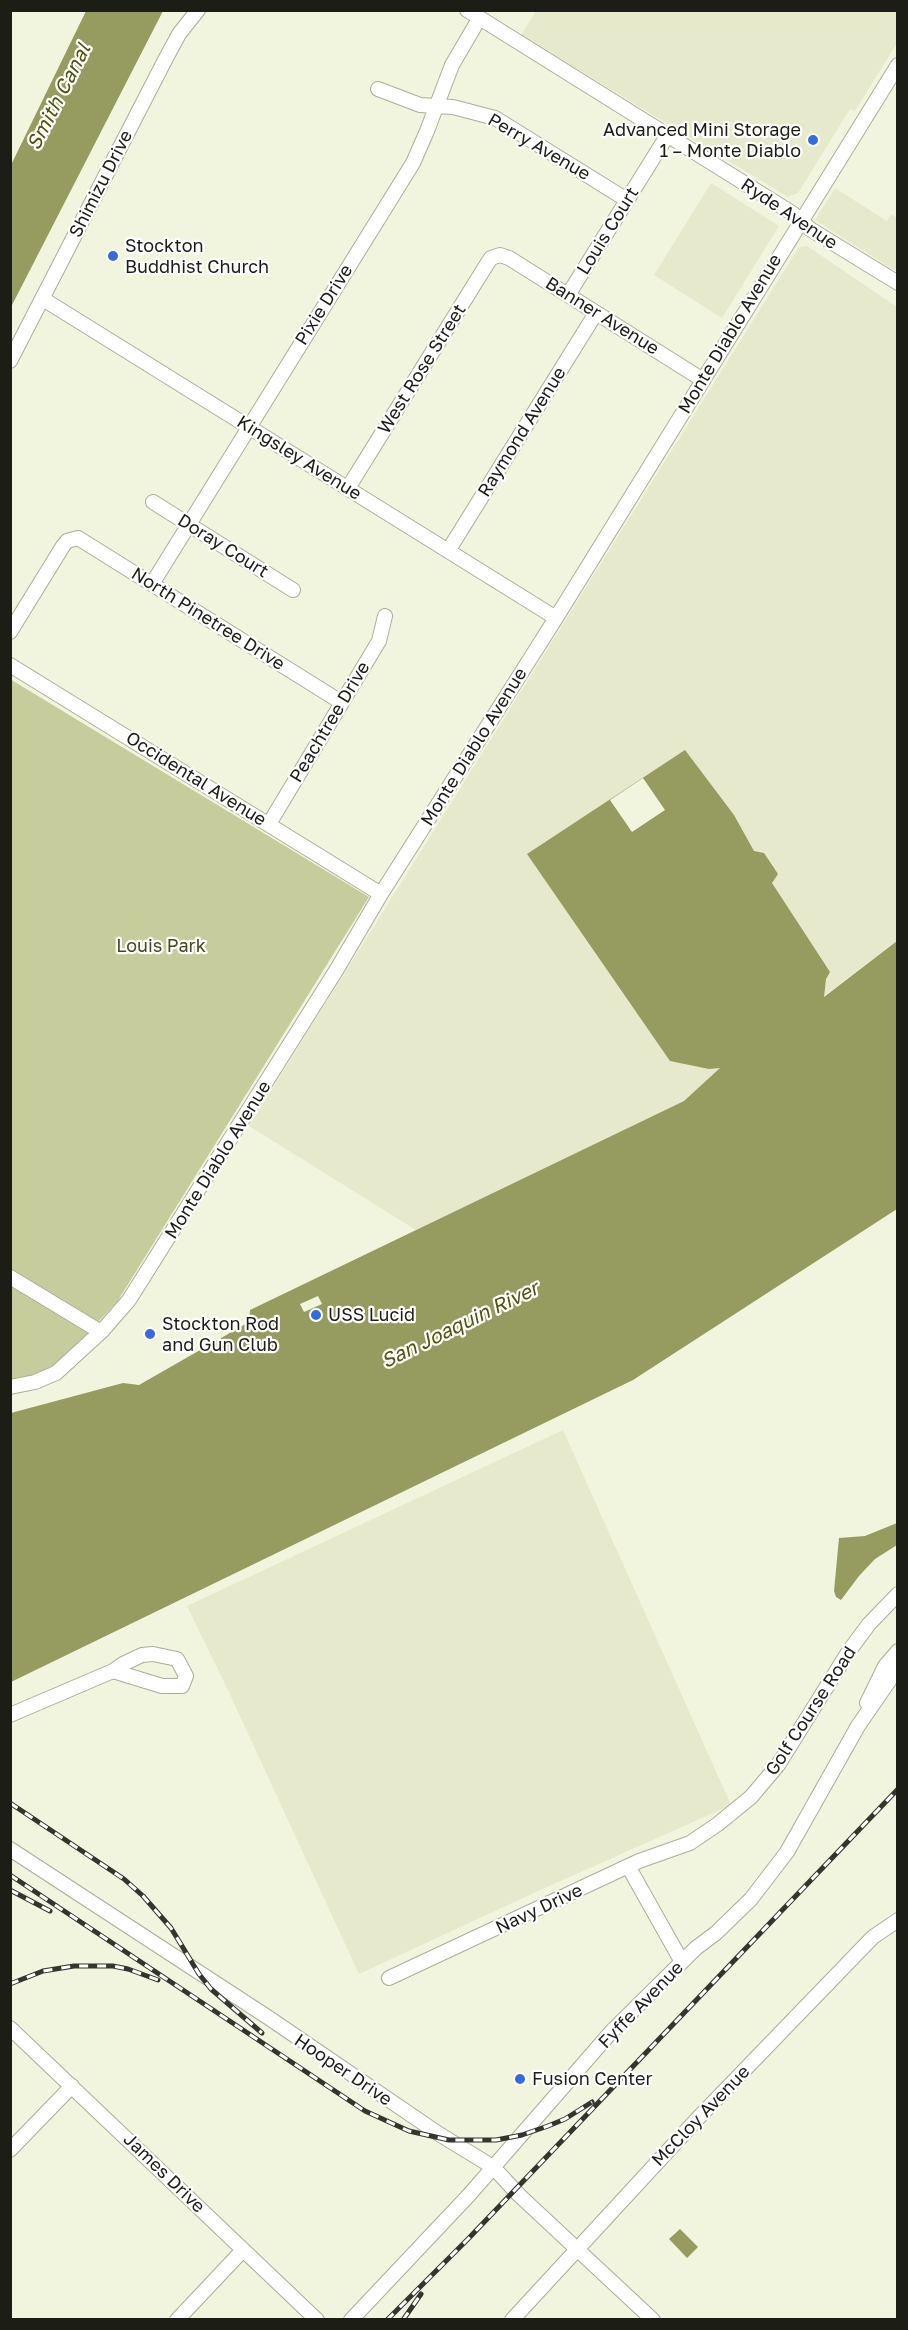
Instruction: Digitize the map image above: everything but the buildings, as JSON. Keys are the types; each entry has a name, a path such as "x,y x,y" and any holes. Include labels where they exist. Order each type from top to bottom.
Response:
{"street":[{"name":"Shimizu Drive","path":"10,361 165,60 179,34 198,10"},
{"name":"Pixie Drive","path":"152,584 413,163 473,14"},
{"name":"Ryde Avenue","path":"473,14 792,213 810,229 897,283"},
{"name":"Monte Diablo Avenue","path":"10,1387 35,1382 56,1373 101,1332 129,1300 337,969 381,894 556,618 897,65"},
{"name":"Perry Avenue","path":"378,89 420,105 453,106 495,118 627,200"},
{"name":"Louis Court","path":"568,295 667,136"},
{"name":"Banner Avenue","path":"500,255 509,258 703,380"},
{"name":"West Rose Street","path":"348,488 487,264 491,258 500,255"},
{"name":"Kingsley Avenue","path":"43,298 556,618"},
{"name":"Raymond Avenue","path":"448,551 596,313"},
{"name":"Doray Court","path":"153,502 293,590"},
{"name":"North Pinetree Drive","path":"10,632 63,546 67,541 75,538 84,540 341,702"},
{"name":"Peachtree Drive","path":"269,824 379,641 385,616"},
{"name":"Occidental Avenue","path":"10,664 381,894"},
{"path":"10,1276 101,1332"},
{"name":"Golf Course Road","path":"690,1843 735,1811 767,1779 849,1651 869,1624 897,1594"},
{"name":"Fyffe Avenue","path":"858,1726 876,1680 897,1650"},
{"path":"10,1715 113,1671 142,1655 153,1654 177,1659 186,1679 182,1686 172,1688 113,1671"},
{"name":"Fyffe Avenue","path":"351,2319 469,2195 612,2031 696,1948 716,1933 751,1899 787,1852 858,1726 897,1668"},
{"name":"Navy Drive","path":"389,1978 628,1866 690,1843"},
{"name":"Hooper Drive","path":"10,1849 269,2018 439,2134 493,2167 575,2249 653,2319"},
{"path":"628,1866 682,1962"},
{"name":"McCloy Avenue","path":"512,2319 701,2115 873,1936 897,1920"},
{"name":"James Drive","path":"10,2028 317,2319"},
{"path":"10,2150 72,2086"},
{"path":"177,2319 243,2250"}],"shaded area":[{"path":"536,11 897,11 897,43 855,111 850,109 798,193 788,197 521,35"},
{"path":"711,183 779,226 722,318 654,275"},
{"path":"835,188 887,221 891,214 897,218 897,272 815,220"},
{"path":"807,246 897,307 897,941 684,1101 416,1230 249,1126 799,247"},
{"path":"563,1430 731,1805 359,1974 187,1606"}],"green space":[{"name":"Louis Park","path":"10,679 369,897 117,1302 63,1359 23,1384 10,1386"}],"water":[{"name":"Smith Canal","path":"86,11 163,11 11,307 11,165"},
{"name":"San Joaquin River","path":"685,750 734,815 754,851 764,853 778,874 772,883 830,972 826,979 824,997 897,941 897,1209 633,1380 11,1682 11,1413 123,1383 139,1385 249,1322 250,1310 684,1101 720,1068 709,1069 670,1061 527,854"},
{"path":"897,1523 897,1545 875,1559 841,1600 836,1597 834,1591 839,1538 865,1536"},
{"path":"680,2229 698,2247 687,2258 669,2239"}],"pier":[{"path":"643,778 665,810 632,832 610,800"},
{"path":"318,1296 322,1304 304,1312 300,1304"}],"railway":[{"path":"387,2320 468,2239 898,1789"},
{"path":"10,1803 124,1879 143,1896 171,1928 199,1974 211,1989 262,2033"},
{"path":"10,1875 365,2111 409,2131 449,2140 496,2140 522,2135 548,2126 565,2119 592,2102"},
{"path":"10,1890 50,1911"},
{"path":"10,1984 43,1971 74,1966 113,1966 158,1980"},
{"path":"403,2320 421,2294"}],"place":[{"name":"Advanced Mini Storage 1 – Monte Diablo","path":"813,140"},
{"name":"Stockton Buddhist Church","path":"113,256"},
{"name":"USS Lucid","path":"316,1315"},
{"name":"Stockton Rod and Gun Club","path":"150,1334"},
{"name":"Fusion Center","path":"520,2079"}]}
